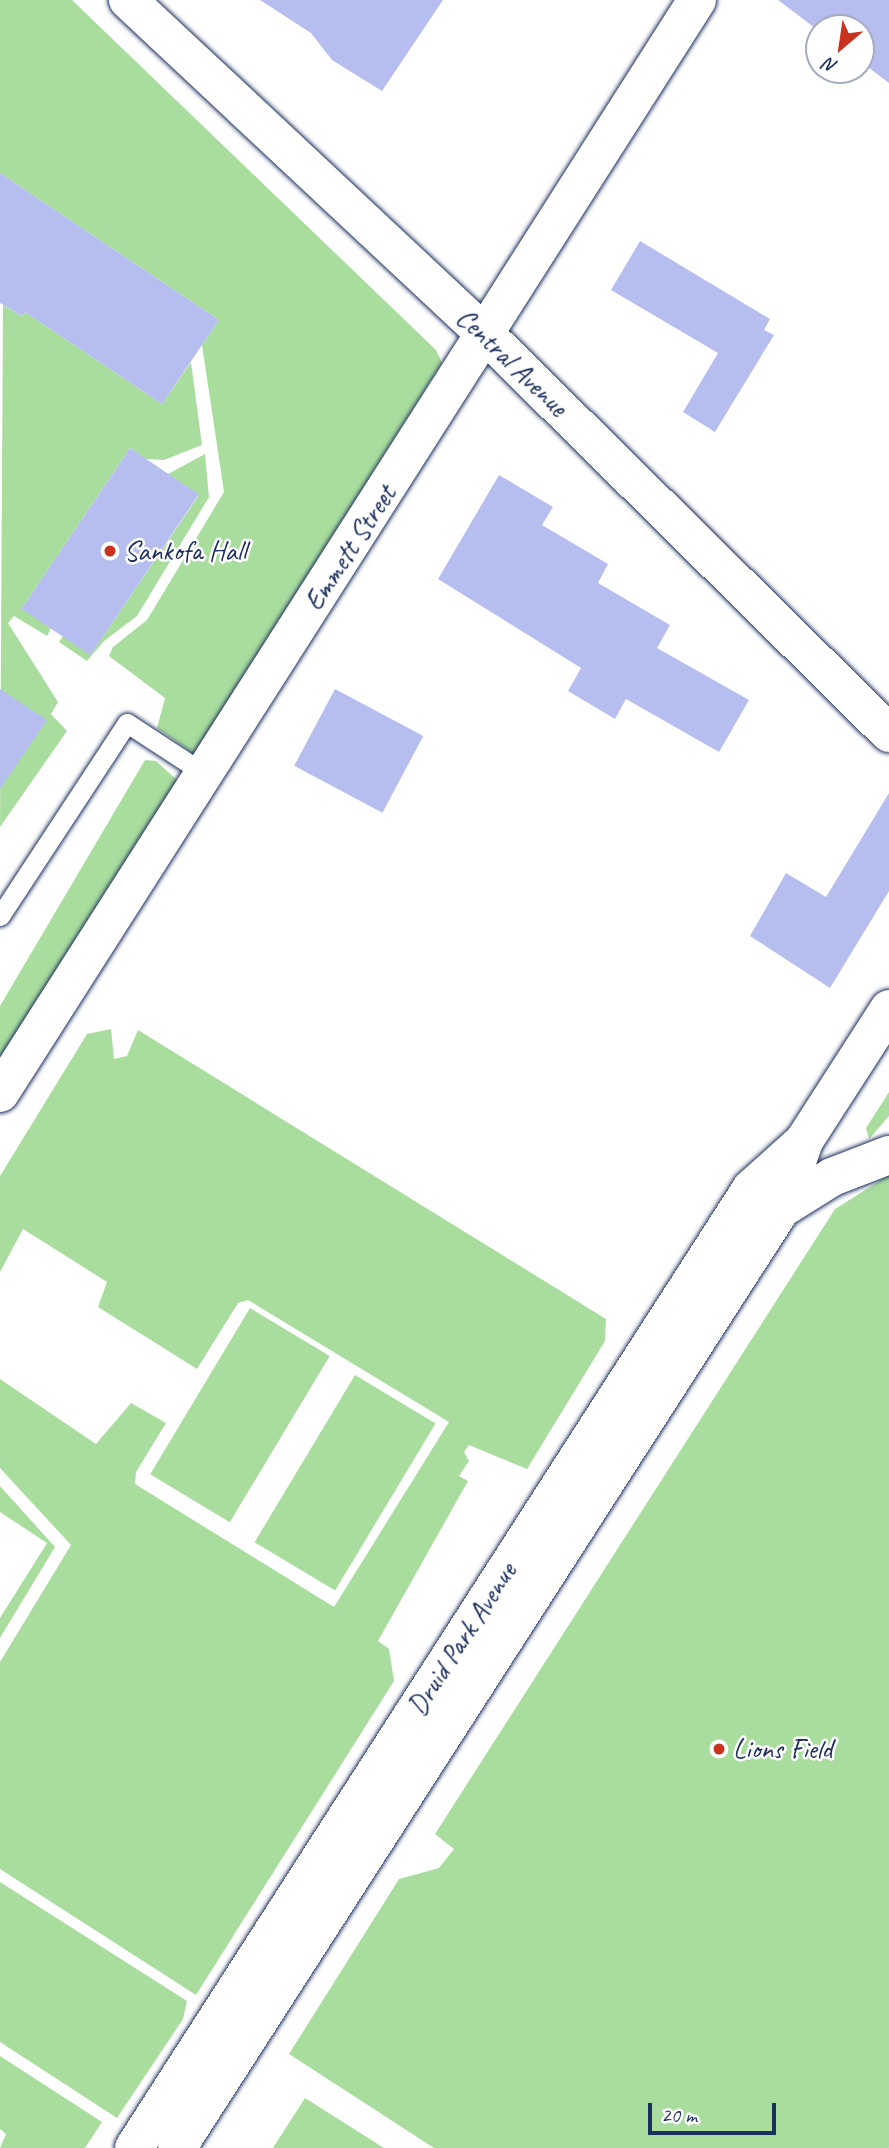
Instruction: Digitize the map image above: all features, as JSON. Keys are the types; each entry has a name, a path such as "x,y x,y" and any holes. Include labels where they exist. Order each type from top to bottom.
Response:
{"street":[{"name":"Central Avenue","path":"128,0 487,336 889,733"},
{"name":"Emmett Street","path":"0,1093 487,336 697,0"},
{"name":"Druid Park Avenue","path":"177,2148 780,1209 804,1142 889,1009"},
{"name":"Druid Park Avenue","path":"134,2148 751,1189 804,1142"},
{"path":"780,1209 832,1177 889,1155"}],"lane":[{"path":"0,916 127,723 205,774"}],"green space":[{"path":"0,0 72,0 436,350 442,363 194,754 157,728 165,698 109,656 113,647 147,620 224,492 202,345 219,320 0,173"},
{"path":"3,305 22,316 25,312 162,404 191,362 202,445 164,460 146,459 130,448 22,608 51,628 47,636 14,616 8,623 58,702 51,714 67,731 0,827"},
{"path":"205,454 209,497 137,616 104,641 87,661 59,642 63,636 91,654 199,495 168,474"},
{"path":"145,760 156,761 177,780 0,1064 0,1006"},
{"path":"111,1029 114,1059 127,1056 138,1030 606,1319 605,1341 527,1469 469,1445 464,1452 469,1461 459,1476 468,1481 378,1641 389,1649 394,1681 196,1995 0,1869 0,1662 71,1545 0,1468 0,1379 96,1444 131,1403 166,1423 136,1472 135,1484 334,1607 449,1422 248,1300 238,1303 197,1369 98,1307 107,1282 23,1229 0,1272 0,1176 87,1034"},
{"path":"889,1092 889,1116 869,1139 866,1128"},
{"path":"889,1175 889,2148 434,2148 289,2054 399,1879 439,1868 454,1849 435,1834 835,1209"},
{"path":"250,1308 330,1356 230,1522 150,1474"},
{"path":"355,1375 436,1423 335,1591 255,1542"},
{"path":"0,1486 55,1547 0,1638 0,1618 47,1543 0,1512"},
{"path":"0,1882 187,2001 183,2019 117,2118 0,2042"},
{"path":"0,2056 102,2122 85,2148 0,2148 6,2134 0,2129"},
{"path":"305,2098 384,2148 273,2148"}],"building":[{"path":"260,0 443,0 382,91 332,60 311,33"},
{"path":"778,0 889,0 889,83 875,72 875,14 805,14 805,20"},
{"path":"0,173 219,320 162,404 25,312 22,316 0,303"},
{"path":"640,241 770,319 764,330 774,335 715,432 683,412 718,353 611,290"},
{"name":"Sankofa Hall","path":"130,448 199,494 90,655 22,609"},
{"path":"499,475 553,507 542,525 608,564 598,583 670,625 657,648 749,700 719,752 626,699 615,719 568,691 581,668 438,579"},
{"path":"0,689 47,720 0,789"},
{"path":"335,689 423,736 382,813 294,766"},
{"path":"889,793 889,891 830,988 750,936 786,873 826,897"}],"place":[{"name":"Sankofa Hall","path":"110,551"},
{"name":"Lions Field","path":"719,1749"}]}
